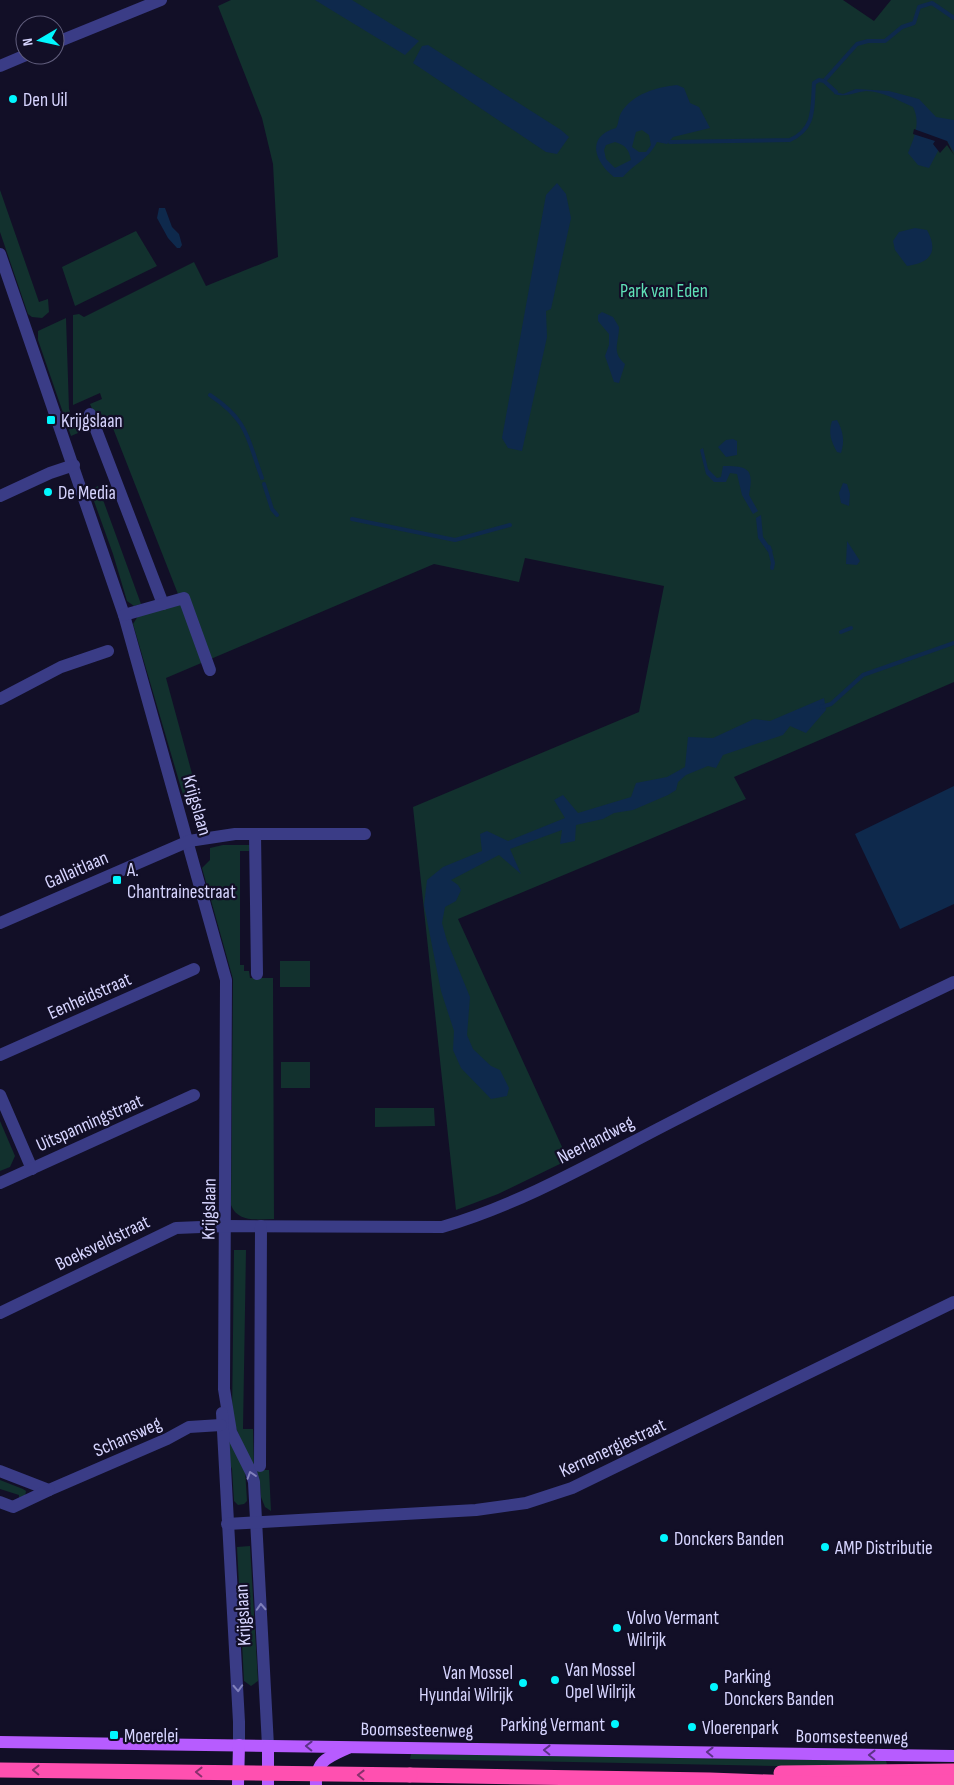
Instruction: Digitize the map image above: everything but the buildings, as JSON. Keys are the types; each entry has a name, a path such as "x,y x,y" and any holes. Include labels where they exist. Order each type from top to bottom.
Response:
{"highway":[{"path":"0,1770 710,1780 824,1784 954,1782"},
{"path":"710,1780 744,1774 954,1771"}],"main road":[{"name":"Boomsesteenweg","path":"0,1742 954,1756"},
{"name":"Krijgslaan","path":"238,1785 239,1745"},
{"name":"Krijgslaan","path":"268,1746 268,1785"},
{"path":"316,1785 316,1773 322,1762 350,1747"}],"street":[{"path":"65,39 161,0"},
{"path":"0,66 15,60"},
{"name":"Krijgslaan","path":"0,254 124,615 189,841 226,980 226,1226 224,1389 221,1425 239,1745"},
{"path":"90,414 163,604"},
{"path":"0,496 41,477 74,465"},
{"path":"124,615 184,598 210,670"},
{"path":"0,699 61,667 108,651"},
{"path":"255,834 257,974"},
{"name":"Gallaitlaan","path":"0,923 189,841 225,835 365,834"},
{"name":"Eenheidstraat","path":"0,1055 194,970"},
{"name":"Neerlandweg","path":"226,1226 442,1227 474,1218 577,1170 774,1069 954,982"},
{"path":"0,1094 32,1169"},
{"name":"Uitspanningstraat","path":"0,1183 194,1095"},
{"name":"Boeksveldstraat","path":"0,1313 167,1231 187,1226 226,1226"},
{"path":"260,1466 261,1226"},
{"name":"Kernenergiestraat","path":"227,1524 425,1514 526,1503 572,1488 954,1302"},
{"name":"Krijgslaan","path":"224,1389 231,1432 252,1472 254,1482 268,1746"},
{"name":"Schansweg","path":"0,1502 13,1507 190,1427 221,1425"},
{"path":"0,1471 49,1490"}],"green space":[{"name":"Park van Eden","path":"231,0 843,0 874,21 891,0 954,0 954,682 734,777 746,799 458,919 568,1160 498,1194 456,1210 413,807 639,712 664,586 525,558 519,582 434,564 166,678 200,803 186,805 133,624 138,616 178,594 109,418 104,420 100,411 94,413 90,404 102,399 100,393 73,405 73,315 79,314 84,317 194,262 206,286 278,257 273,164 262,118 218,6"},
{"path":"0,190 39,302 48,299 49,312 42,318 32,317 28,314 0,232"},
{"path":"136,231 157,266 75,306 62,267"},
{"path":"66,318 69,409 78,433 71,436 38,340 38,331"},
{"path":"98,486 141,604 134,606 127,601 113,554 90,490"},
{"path":"223,845 250,845 249,851 240,851 240,965 244,965 244,971 249,971 250,978 273,978 274,1219 249,1219 238,1215 231,1205 233,979 202,868 210,860 210,848"},
{"path":"280,961 310,961 310,987 280,987"},
{"path":"281,1062 310,1062 310,1088 281,1088"},
{"path":"375,1108 434,1108 435,1126 375,1127"},
{"path":"0,1121 15,1156 10,1167 0,1171"},
{"path":"234,1250 246,1250 243,1429 253,1429 254,1466 259,1470 269,1470 271,1511 265,1507 261,1497 260,1483 232,1419"},
{"path":"229,1439 245,1469 247,1501 244,1504 238,1505 234,1501 232,1469 225,1453"},
{"path":"0,1480 26,1491 25,1497 19,1498 19,1495 0,1489"},
{"path":"250,1546 258,1681 251,1686 244,1681 237,1547"},
{"path":"411,1754 886,1761 888,1768 410,1759"}],"water":[{"path":"315,0 352,0 419,41 405,55"},
{"path":"428,45 561,130 569,137 557,154 546,152 413,63 422,46"},
{"path":"677,85 684,88 690,103 699,107 710,128 673,137 667,144 657,142 650,153 623,177 614,177 607,171 598,157 596,150 600,137 616,128 621,113 638,96","holes":["642,130 649,135 651,145 646,152 639,152 632,147 636,132","615,142 626,148 631,160 615,168 606,159 604,150 606,145"]},
{"path":"856,89 889,91 919,99 936,117 954,120 954,152 947,141 938,151 929,168 918,165 908,153 917,125 913,107 872,91 842,95 834,94 836,92 843,94"},
{"path":"557,183 566,194 571,218 551,309 546,311 547,337 522,451 508,448 502,438 546,195"},
{"path":"159,208 165,208 172,227 179,234 182,245 180,248 177,248 168,238 157,218"},
{"path":"915,228 927,230 931,238 932,250 927,259 907,266 895,250 893,241 899,232"},
{"path":"602,312 613,317 619,327 617,351 625,364 619,383 614,382 605,356 609,345 609,334 598,321 598,315"},
{"path":"837,420 843,436 841,453 837,452 830,433 832,421"},
{"path":"733,439 737,441 737,455 726,457 718,447 726,440"},
{"path":"703,448 708,469 717,478 721,477 723,466 744,468 748,471 751,480 749,495 758,511 753,514 742,495 737,474 730,473 726,482 714,482 706,474 700,450"},
{"path":"843,483 847,484 850,494 849,506 841,503 839,493"},
{"path":"761,515 763,537 773,551 768,552 758,538 756,518"},
{"path":"847,541 860,561 857,565 846,564"},
{"path":"824,698 826,710 806,733 790,726 783,735 723,755 716,768 708,766 686,775 678,782 676,790 668,795 633,810 614,813 603,819 576,825 575,841 560,844 562,830 510,849 521,874 499,855 451,880 461,890 456,901 445,907 442,923 447,941 470,997 467,1035 473,1049 491,1066 500,1070 509,1088 507,1096 491,1099 461,1068 453,1050 454,1031 441,991 424,905 427,880 443,867 482,851 480,834 487,831 508,841 565,818 554,800 563,795 578,813 631,797 636,783 667,777 685,767 688,737 713,738 754,719 770,721"},
{"path":"954,786 954,904 900,929 855,834"}],"pier":[{"path":"914,129 947,141 954,155 947,145 940,153 933,144 935,141 913,134"}],"waterway":[{"path":"824,81 857,44 868,41 885,41 902,27 914,23 919,7 932,3 954,18"},
{"path":"670,142 790,140 804,130 811,116 814,83 819,80 824,81 836,92"},
{"path":"210,395 223,404 240,422 262,478"},
{"path":"264,484 272,509 277,515"},
{"path":"352,519 455,540 510,525"},
{"path":"769,547 773,563 772,568"},
{"path":"841,632 851,628"},
{"path":"821,707 831,704 863,675 954,643"}],"place":[{"name":"Den Uil","path":"13,99"},
{"name":"Krijgslaan","path":"51,420"},
{"name":"De Media","path":"48,492"},
{"name":"A. Chantrainestraat","path":"117,880"},
{"name":"Donckers Banden","path":"664,1538"},
{"name":"AMP Distributie","path":"825,1547"},
{"name":"Volvo Vermant Wilrijk","path":"617,1628"},
{"name":"Van Mossel Opel Wilrijk","path":"555,1680"},
{"name":"Van Mossel Hyundai Wilrijk","path":"523,1683"},
{"name":"Parking Donckers Banden","path":"714,1687"},
{"name":"Parking Vermant","path":"615,1724"},
{"name":"Vloerenpark","path":"692,1727"},
{"name":"Moerelei","path":"114,1735"}]}
